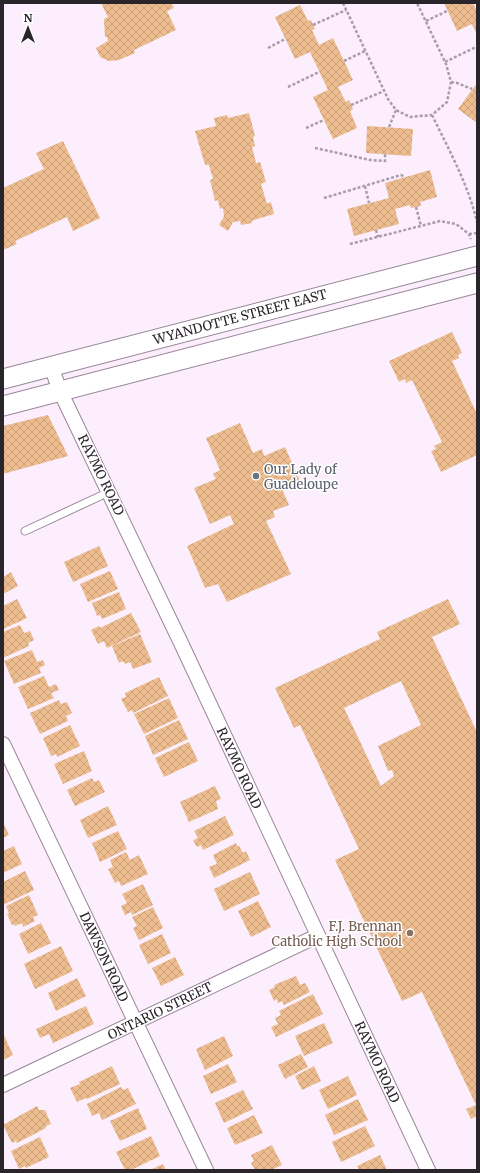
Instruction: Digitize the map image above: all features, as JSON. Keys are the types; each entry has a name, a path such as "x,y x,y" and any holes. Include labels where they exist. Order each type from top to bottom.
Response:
{"main road":[{"name":"WYANDOTTE STREET EAST","path":"3,379 474,250"},
{"name":"WYANDOTTE STREET EAST","path":"3,406 477,283"}],"street":[{"name":"RAYMO ROAD","path":"51,366 60,391 184,650 428,1170"},
{"name":"DAWSON ROAD","path":"3,744 206,1170"},
{"name":"ONTARIO STREET","path":"3,1085 318,936"}],"lane":[{"path":"25,531 109,492"}],"path":[{"path":"343,3 388,99 396,110 410,117 432,115 447,102 451,82 445,62 417,3"},
{"path":"313,25 346,10"},
{"path":"426,21 448,11"},
{"path":"268,48 285,39"},
{"path":"445,62 476,46"},
{"path":"344,61 365,51"},
{"path":"288,87 319,72"},
{"path":"451,82 472,89"},
{"path":"351,105 384,91"},
{"path":"389,127 396,110"},
{"path":"432,115 461,175 472,203 477,222"},
{"path":"306,128 324,120"},
{"path":"315,148 370,160 385,161 385,154"},
{"path":"324,198 401,175 406,177"},
{"path":"365,186 369,203"},
{"path":"416,207 421,226"},
{"path":"350,244 440,221 456,224 469,234 474,250"},
{"path":"376,230 378,237"},
{"path":"469,234 477,233"}],"building":[{"path":"101,3 171,3 174,8 167,11 176,30 134,50 135,53 119,60 109,61 100,57 96,48 108,41 107,37 105,37 104,19 108,17"},
{"path":"444,3 473,3 477,11 477,35 472,24 457,31"},
{"path":"300,5 308,21 311,20 315,29 312,30 319,45 333,38 353,80 338,87 346,102 349,100 353,109 350,111 357,128 333,139 313,97 328,90 310,52 295,59 275,17"},
{"path":"477,83 477,123 458,109"},
{"path":"249,113 255,136 253,137 255,146 252,147 256,163 260,162 266,182 261,184 267,204 271,202 274,214 251,221 252,223 241,225 240,221 233,222 228,231 219,225 224,216 223,208 220,209 218,200 215,201 210,180 213,179 209,165 205,165 195,131 216,126 214,118 227,115 228,118"},
{"path":"367,126 413,129 411,156 366,153"},
{"path":"63,141 100,218 73,231 67,217 15,241 17,244 3,250 3,188 44,169 36,153"},
{"path":"430,170 437,197 420,202 421,206 411,208 410,205 395,209 399,224 354,236 347,209 389,198 385,183"},
{"path":"452,332 462,353 458,355 459,358 452,361 477,414 477,455 441,472 431,451 436,449 434,446 442,442 412,380 406,383 405,379 399,382 389,361"},
{"path":"48,415 68,456 3,474 3,426"},
{"path":"240,423 253,453 262,449 264,456 285,447 300,481 282,489 289,505 273,511 275,517 266,521 291,574 227,602 218,584 205,588 187,546 234,524 230,515 210,524 194,488 216,479 213,474 220,470 206,438"},
{"path":"99,546 108,566 73,582 64,562"},
{"path":"110,571 118,589 88,602 80,584"},
{"path":"11,572 18,586 3,594 3,577"},
{"path":"119,592 126,609 102,619 100,615 97,616 92,603"},
{"path":"17,599 27,618 3,629 3,606"},
{"name":"F.J. Brennan Catholic High School","path":"448,599 460,624 432,637 477,732 477,1116 471,1119 466,1109 476,1105 422,992 402,1001 335,860 359,849 300,725 294,728 275,688 380,639 377,632","holes":["401,681 421,725 378,746 388,771 392,770 394,776 381,786 344,708"]},
{"path":"131,613 141,632 107,648 104,641 98,644 91,630 99,626 100,628"},
{"path":"20,625 24,633 30,631 34,640 28,643 29,646 3,658 3,632"},
{"path":"140,634 152,662 133,669 130,662 125,664 123,661 119,663 112,646"},
{"path":"32,650 37,662 43,660 45,665 39,668 41,673 14,684 4,661"},
{"path":"44,676 49,687 56,684 59,690 51,693 54,698 28,709 18,687"},
{"path":"159,677 168,696 133,713 132,710 128,712 121,699 126,697 125,693"},
{"path":"169,698 178,718 144,734 134,714"},
{"path":"59,700 61,704 67,702 72,713 66,716 68,721 40,734 30,713"},
{"path":"179,720 188,739 153,755 145,736"},
{"path":"70,725 80,746 57,757 56,754 51,756 43,738"},
{"path":"189,742 198,761 164,777 155,758"},
{"path":"84,751 92,771 63,784 54,764"},
{"path":"92,778 94,782 99,780 105,792 75,806 67,790"},
{"path":"215,786 221,799 216,801 218,809 189,822 180,802"},
{"path":"108,806 117,825 88,838 80,820"},
{"path":"225,816 234,835 203,850 201,845 197,847 193,840 198,838 194,831"},
{"path":"3,822 9,835 3,838"},
{"path":"118,831 127,849 100,862 92,843"},
{"path":"236,843 243,853 246,851 250,860 214,878 209,867 217,864 213,855"},
{"path":"14,846 22,864 3,873 3,851"},
{"path":"126,852 130,860 139,855 148,874 121,886 119,881 115,883 108,869 113,867 110,860"},
{"path":"25,871 34,890 3,905 3,882"},
{"path":"250,872 260,894 224,911 214,889"},
{"path":"143,884 153,905 132,915 131,912 125,915 121,906 127,903 122,894"},
{"path":"29,895 38,915 33,917 35,921 23,927 22,923 15,926 14,924 12,925 7,914 9,913 6,906"},
{"path":"258,901 271,927 251,937 238,911"},
{"path":"153,907 163,928 139,940 133,928 137,926 132,917"},
{"path":"41,923 51,943 28,954 19,934"},
{"path":"162,934 171,953 148,964 139,945"},
{"path":"61,946 73,971 35,989 24,964"},
{"path":"175,957 184,975 161,986 152,968"},
{"path":"296,976 300,985 305,983 310,992 284,1005 282,1001 278,1003 277,999 274,1001 269,990 275,987 274,985"},
{"path":"77,978 86,996 56,1011 48,993"},
{"path":"313,994 323,1014 276,1037 271,1027 278,1024 275,1018 281,1015 279,1011"},
{"path":"86,1006 94,1024 53,1043 49,1034 40,1038 36,1029"},
{"path":"324,1023 333,1043 304,1056 295,1036"},
{"path":"3,1033 13,1055 3,1060"},
{"path":"224,1036 233,1056 205,1070 196,1049"},
{"path":"301,1054 308,1067 285,1079 278,1065"},
{"path":"228,1064 237,1082 211,1094 203,1076"},
{"path":"112,1066 120,1084 77,1102 70,1088"},
{"path":"314,1066 321,1081 302,1090 295,1076"},
{"path":"348,1076 357,1095 328,1109 319,1090"},
{"path":"121,1087 123,1090 128,1088 136,1104 102,1120 99,1113 92,1116 87,1104"},
{"path":"243,1090 253,1109 224,1123 215,1103"},
{"path":"358,1099 368,1120 334,1135 325,1115"},
{"path":"37,1106 39,1110 45,1110 51,1124 17,1143 16,1141 12,1143 3,1125"},
{"path":"138,1108 147,1129 120,1141 110,1121"},
{"path":"254,1115 263,1133 235,1145 227,1128"},
{"path":"365,1126 375,1146 341,1162 332,1142"},
{"path":"151,1136 160,1156 131,1170 125,1170 116,1152"},
{"path":"40,1137 49,1157 26,1168 25,1166 19,1169 11,1151"},
{"path":"272,1145 282,1165 271,1170 255,1170 251,1163 254,1161 251,1155"},
{"path":"380,1155 387,1170 359,1170 357,1166"},
{"path":"163,1164 166,1170 150,1170"}],"place":[{"name":"Our Lady of Guadeloupe","path":"256,476"},
{"name":"F.J. Brennan Catholic High School","path":"410,933"}]}
